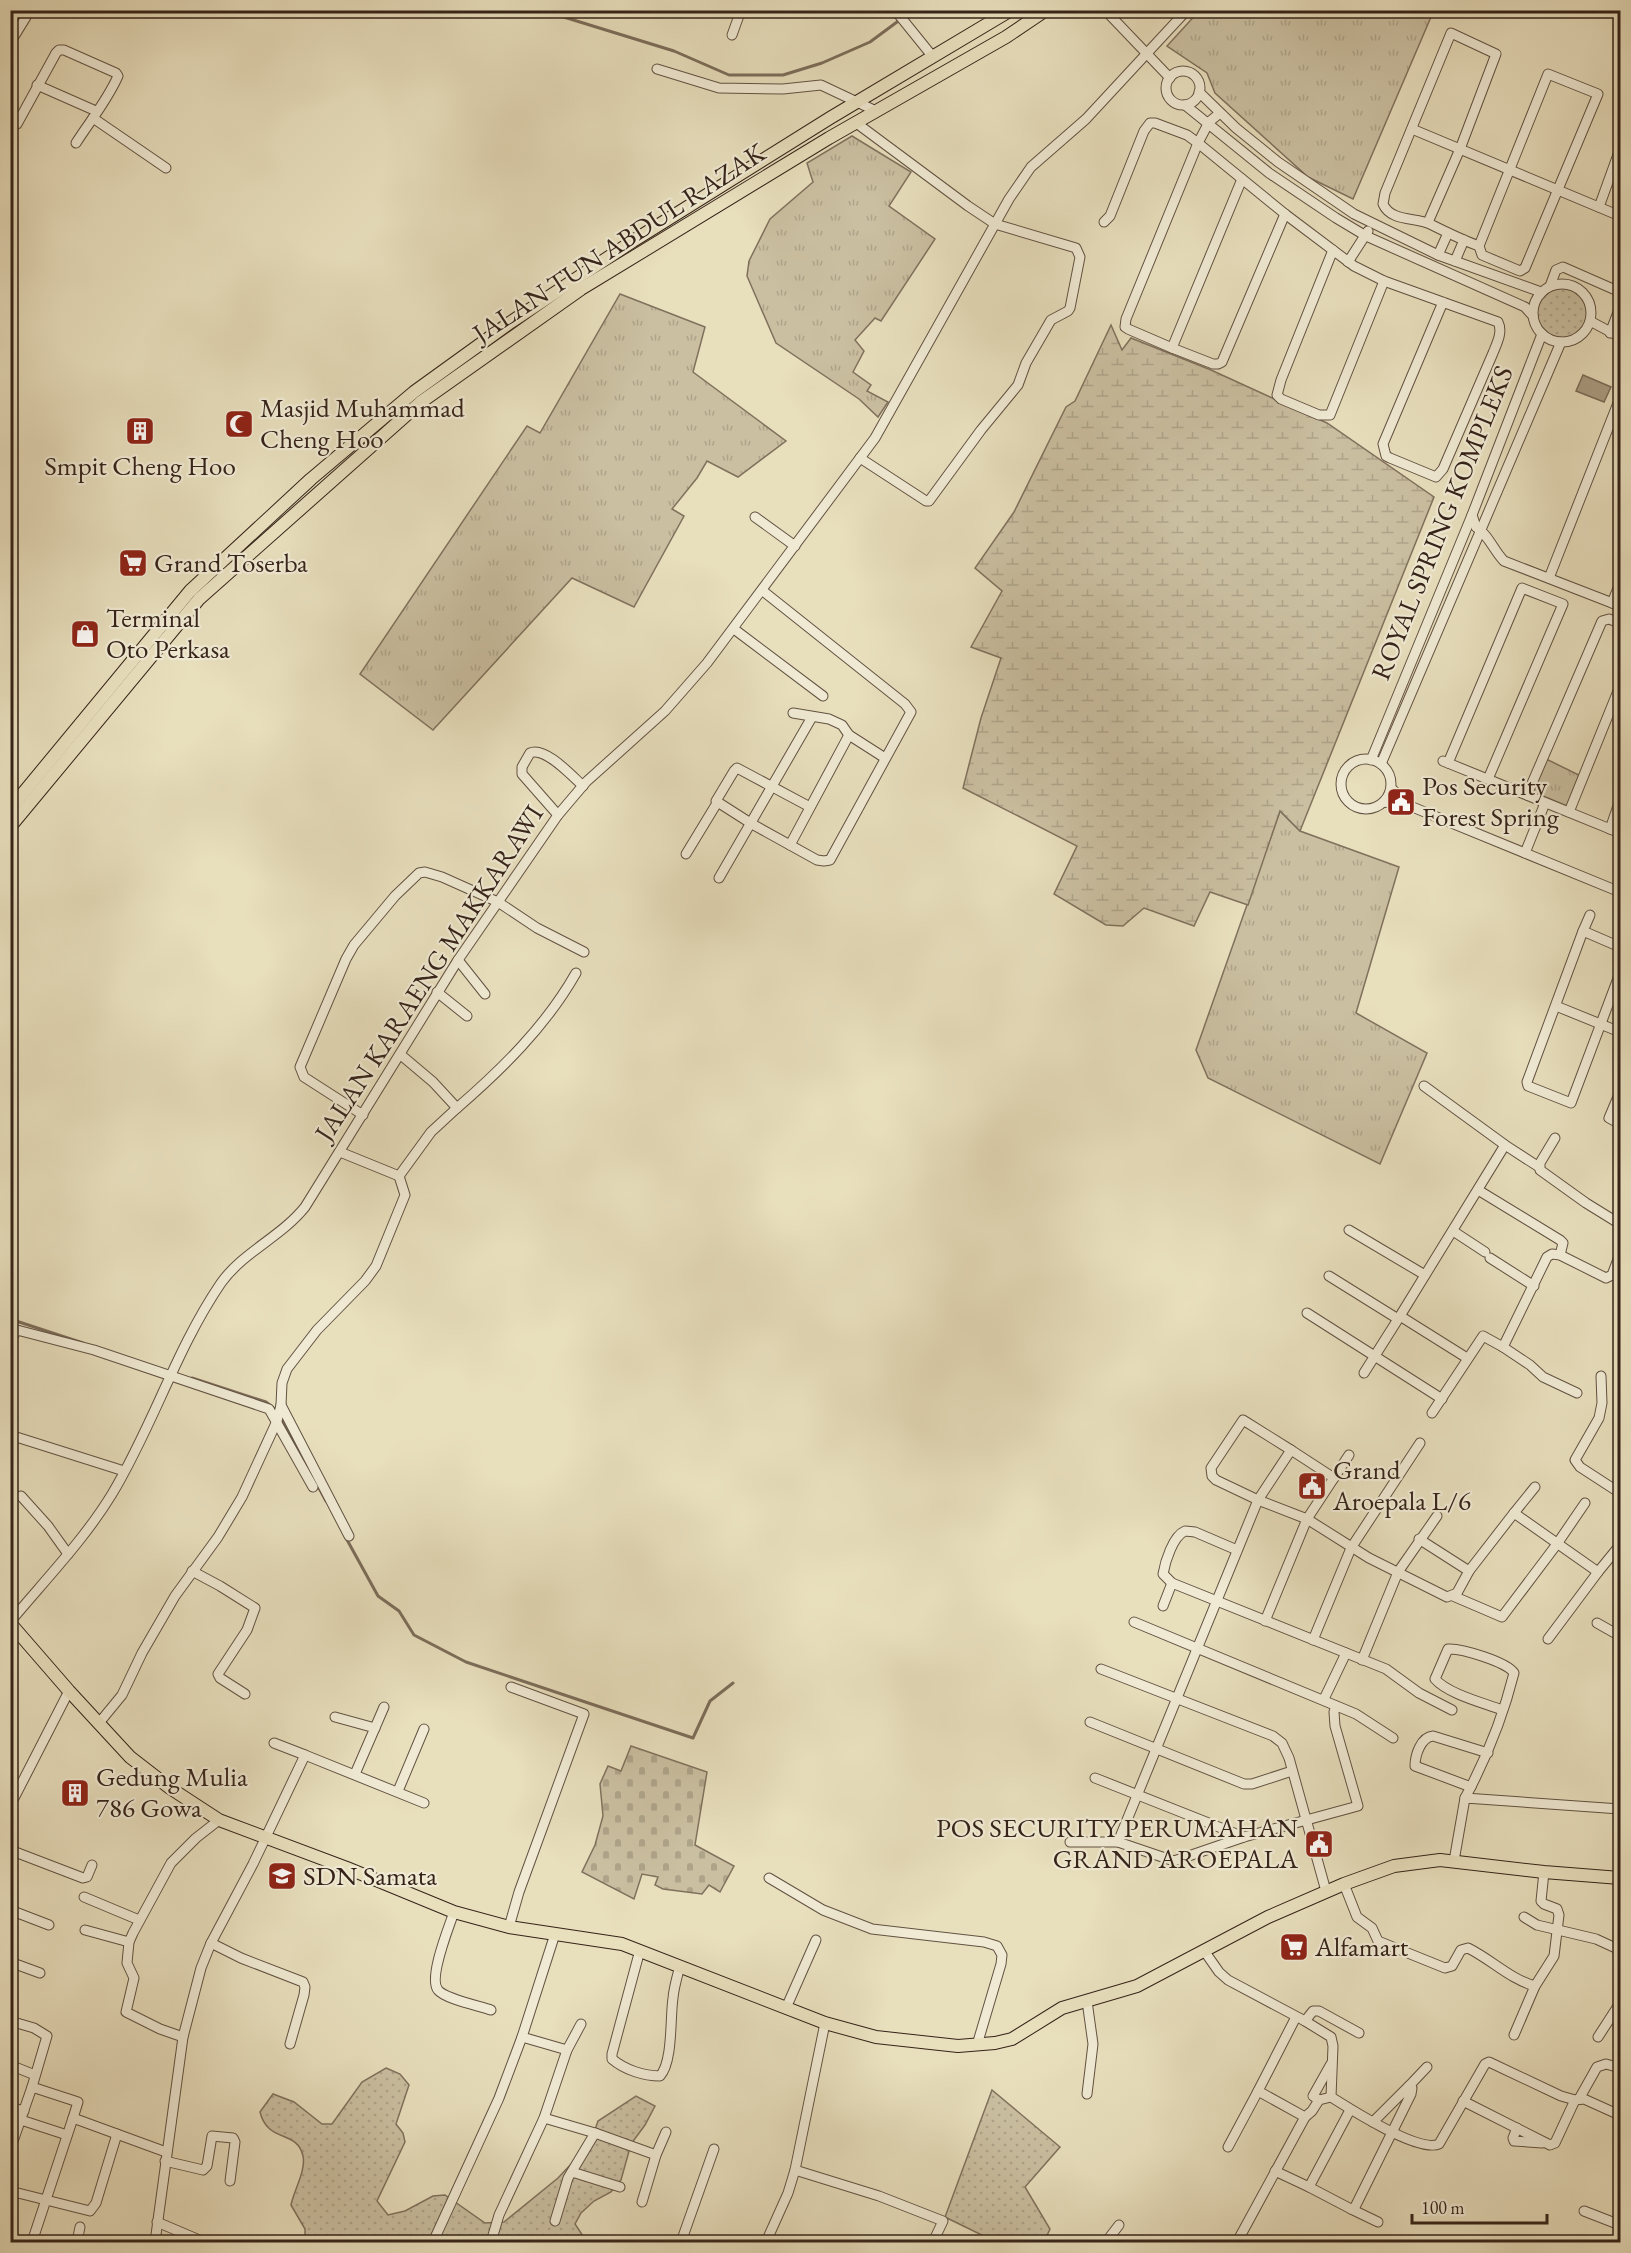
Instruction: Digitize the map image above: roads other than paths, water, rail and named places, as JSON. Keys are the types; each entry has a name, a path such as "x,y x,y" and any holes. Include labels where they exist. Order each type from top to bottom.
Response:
{"main road":[{"name":"JALAN TUN ABDUL RAZAK","path":"10,809 190,591 311,479 573,280 820,124 1011,10"},
{"name":"JALAN TUN ABDUL RAZAK","path":"10,827 199,599 417,397 581,289 855,123 1006,37 1046,10"},
{"path":"10,1623 124,1751 148,1772 219,1820 347,1868 454,1912 509,1927 606,1941 640,1950 825,2023 876,2037 937,2044 977,2045 1012,2039 1062,2008 1137,1986 1268,1917 1326,1891 1394,1866 1423,1861 1454,1861 1620,1878"}],"street":[{"path":"732,35 741,10"},
{"path":"895,10 933,57"},
{"path":"1105,10 1170,78"},
{"name":"JALAN KARAENG MAKKARAWI","path":"10,1623 68,1554 107,1502 194,1325 228,1275 248,1256 293,1221 340,1152 437,992 558,815 583,786 665,711 707,663 875,438 995,224 1031,167 1086,118 1187,10"},
{"path":"10,43 26,17"},
{"path":"1430,224 1429,220 1460,149 1496,54 1451,33 1385,193 1383,204 1395,215 1430,224 1479,246"},
{"path":"10,126 17,123 58,50 64,50 117,75 103,104 76,143"},
{"path":"657,69 719,88 783,89 821,85 876,111"},
{"path":"1533,316 1534,304 1541,292 1550,286 1566,284 1581,290 1590,304 1590,321 1581,334 1572,340 1561,342 1551,339 1542,334 1533,316 1525,307 1366,236 1269,173 1209,122 1169,97 1167,86 1170,78 1179,72 1192,74 1197,79 1199,92 1220,113 1293,174 1373,224 1438,255 1541,292"},
{"path":"1548,74 1598,94 1558,190 1522,270 1482,255 1479,246 1548,74"},
{"path":"38,85 95,115 166,168"},
{"path":"1185,105 1191,103 1199,92"},
{"path":"1220,113 1209,122 1198,143 1125,324 1128,329 1213,364 1222,362 1285,214"},
{"path":"855,123 995,224 1078,250 1080,257 1070,308 1051,320 1026,363 1018,385 981,430 929,501 860,458"},
{"path":"1104,222 1110,216 1148,125 1155,123 1186,135 1198,143 1348,262 1384,281 1443,302 1498,322 1500,328 1497,344 1443,469 1436,477 1386,456 1383,444 1443,302"},
{"path":"1412,129 1620,216"},
{"path":"1599,207 1620,149"},
{"path":"1172,348 1242,179"},
{"path":"1348,262 1373,224"},
{"path":"1438,255 1448,233"},
{"path":"1455,261 1464,240"},
{"path":"1333,250 1281,380 1277,395 1281,399 1319,415 1330,416 1384,281"},
{"path":"1550,286 1556,270 1563,267 1620,292"},
{"path":"1610,333 1620,307"},
{"path":"1590,321 1620,337"},
{"name":"ROYAL SPRING KOMPLEKS","path":"1371,760 1473,515 1542,334"},
{"name":"ROYAL SPRING KOMPLEKS","path":"1381,764 1561,342"},
{"path":"1549,578 1620,398"},
{"path":"1473,515 1476,527 1482,530 1504,561 1616,604 1620,583"},
{"path":"754,517 795,546"},
{"path":"1488,779 1563,604 1522,588 1445,761 1545,803 1620,833"},
{"path":"717,803 818,860 830,860 885,758 906,725 911,712 910,708 763,591"},
{"path":"1527,795 1602,621 1609,619 1620,623"},
{"path":"734,629 823,696"},
{"path":"1569,812 1620,686"},
{"path":"794,713 829,719 885,758"},
{"path":"719,878 812,717"},
{"path":"790,845 849,735"},
{"path":"558,815 521,773 530,753 537,751 545,754 583,786"},
{"path":"1371,760 1381,764 1390,776 1391,788 1384,802 1375,808 1364,809 1353,806 1343,794 1341,782 1347,768 1356,761 1371,760"},
{"path":"686,854 737,768 810,807"},
{"path":"1391,788 1410,806"},
{"path":"1610,829 1620,800"},
{"path":"1384,802 1410,806 1620,892"},
{"path":"1525,853 1545,803"},
{"path":"363,1115 303,1077 300,1067 354,945 395,896 419,873 425,872 442,877 498,902 537,928 584,952"},
{"path":"1590,915 1527,1082 1528,1086 1571,1103 1620,973"},
{"path":"1583,931 1620,947"},
{"path":"458,960 485,994"},
{"path":"399,1176 431,1132 500,1069 538,1027 561,1000 576,973"},
{"path":"437,992 467,1016"},
{"path":"1556,1006 1620,1032"},
{"path":"401,1054 433,1082 457,1108"},
{"path":"1424,1086 1554,1180 1620,1224"},
{"path":"1620,1092 1609,1119 1620,1124"},
{"path":"1539,1167 1555,1138"},
{"path":"1364,1372 1505,1145"},
{"path":"340,1152 399,1176"},
{"path":"99,1723 122,1695 141,1653 192,1571 234,1512 279,1413 282,1383 287,1369 317,1330 376,1266 405,1195 399,1176"},
{"path":"1478,1190 1560,1240 1563,1243 1560,1255"},
{"path":"1349,1230 1425,1275"},
{"path":"1453,1231 1534,1286"},
{"path":"1503,1347 1548,1257 1552,1254 1560,1255 1606,1278 1612,1275 1620,1254"},
{"path":"1329,1276 1467,1358"},
{"path":"1307,1313 1442,1399"},
{"path":"10,1341 18,1330 36,1334 172,1373 264,1407 272,1413 279,1413"},
{"path":"1432,1413 1483,1336 1530,1365 1543,1377 1577,1393"},
{"path":"1601,1376 1602,1403 1599,1418 1575,1460 1580,1467 1620,1493"},
{"path":"279,1413 313,1487"},
{"path":"279,1413 349,1536"},
{"path":"1334,1478 1244,1420 1210,1468 1216,1480 1258,1500 1307,1519 1351,1548 1447,1597 1453,1596 1502,1617 1585,1503"},
{"path":"10,1435 124,1471"},
{"path":"1313,1640 1351,1548 1420,1443"},
{"path":"1118,1842 1258,1500 1291,1450"},
{"path":"1265,1621 1307,1519 1349,1455"},
{"path":"1453,1596 1469,1571 1534,1486"},
{"path":"21,1496 48,1526 68,1554"},
{"path":"1514,1513 1598,1572"},
{"path":"1362,1660 1398,1572 1437,1516"},
{"path":"1237,1550 1195,1532 1181,1532 1164,1566 1163,1574 1172,1583 1386,1669 1419,1693 1452,1710"},
{"path":"1419,1539 1469,1571"},
{"path":"1548,1640 1620,1545"},
{"path":"192,1571 255,1608 247,1630 218,1674 220,1678 245,1694"},
{"path":"1518,1576 1527,1582"},
{"path":"1163,1606 1172,1583"},
{"path":"1134,1622 1324,1699 1356,1714 1393,1738"},
{"path":"1597,1623 1620,1636"},
{"path":"1454,1861 1465,1798 1488,1753 1502,1710 1514,1673 1511,1668 1455,1648 1448,1649 1435,1679 1437,1682 1502,1710"},
{"path":"1324,1699 1346,1653"},
{"path":"1101,1669 1273,1736 1285,1748 1326,1891"},
{"path":"509,1927 519,1892 584,1714 512,1687"},
{"path":"10,1806 69,1691"},
{"path":"1070,1842 1118,1842 1172,1861 1244,1837 1358,1806 1335,1726 1336,1706"},
{"path":"355,1774 384,1707"},
{"path":"335,1717 375,1728"},
{"path":"1090,1722 1248,1784 1292,1771"},
{"path":"398,1791 424,1730"},
{"path":"1471,1787 1415,1766 1424,1739 1430,1736 1488,1753"},
{"path":"274,1743 424,1803"},
{"path":"155,2242 183,2037 194,1990 211,1943 305,1755"},
{"path":"1095,1778 1244,1837"},
{"path":"1465,1798 1620,1809"},
{"path":"183,2037 160,2029 126,2012 134,1978 127,1963 129,1942 171,1863 196,1838 219,1820"},
{"path":"10,1850 82,1878 87,1877 92,1864"},
{"path":"1514,2035 1535,1986 1554,1956 1556,1929 1560,1915 1557,1910 1544,1904 1541,1900 1544,1872"},
{"path":"769,1878 823,1910 872,1929 984,1942 997,1946 1002,1955 1001,1964 977,2045"},
{"path":"1344,1884 1357,1917 1372,1928 1378,1941 1445,1968 1452,1966 1461,1950 1468,1948 1495,1963 1515,1979 1535,1986"},
{"path":"84,1897 139,1920"},
{"path":"10,1910 49,1925"},
{"path":"454,1912 437,1968 435,1984 444,1995 491,2010"},
{"path":"1524,1917 1537,1925 1596,1939 1620,1950"},
{"path":"85,1930 129,1942"},
{"path":"433,2242 499,2098 522,2037 555,1934"},
{"path":"786,2008 816,1940"},
{"path":"211,1943 241,1958 303,1982 304,1995 290,2044"},
{"path":"640,1950 612,2054 612,2059 618,2065 651,2076 660,2076 664,2072 673,1997 680,1966"},
{"path":"1205,1952 1219,1972 1228,1980 1331,2037"},
{"path":"10,1962 40,1973"},
{"path":"1087,2001 1093,2044 1087,2094"},
{"path":"1598,2037 1620,2003"},
{"path":"1305,2021 1313,2011 1318,2012 1359,2033"},
{"path":"1228,2147 1296,2017"},
{"path":"10,2021 34,2028 46,2036 36,2075 10,2150"},
{"path":"766,2242 788,2193 795,2170 825,2023"},
{"path":"491,2242 499,2215 544,2118 567,2050 581,2024"},
{"path":"1331,2097 1331,2037 1344,2024"},
{"path":"522,2037 567,2050"},
{"path":"1319,2100 1312,2096 1332,2062"},
{"path":"1237,2242 1305,2117 1319,2100 1331,2097 1350,2110 1392,2132 1419,2144 1434,2147 1439,2144 1485,2064 1489,2062 1561,2096 1577,2099 1615,2113"},
{"path":"1463,2101 1550,2145 1555,2143 1577,2099 1597,2067 1606,2064 1620,2068"},
{"path":"10,2066 36,2075"},
{"path":"1373,2122 1427,2067"},
{"path":"1351,2209 1355,2207 1411,2094 1412,2088 1409,2086"},
{"path":"32,2087 78,2102 32,2242"},
{"path":"1258,2091 1305,2117"},
{"path":"10,2107 22,2116 67,2135"},
{"path":"1309,2187 1350,2110"},
{"path":"73,2118 203,2170 207,2166 212,2136 232,2138 235,2142 230,2181"},
{"path":"544,2118 596,2133 656,2155"},
{"path":"642,2202 656,2155 666,2132"},
{"path":"555,2222 568,2178 596,2133"},
{"path":"10,2191 87,2211 94,2208 117,2134"},
{"path":"681,2242 714,2149"},
{"path":"795,2170 879,2196 943,2221 933,2242"},
{"path":"1275,2171 1378,2222"},
{"path":"572,2172 620,2187"},
{"path":"1584,2211 1620,2225"},
{"path":"157,2222 204,2242"},
{"path":"1106,2242 1119,2225"},
{"path":"77,2242 80,2227"}],"waterway":[{"path":"541,10 674,51 729,75 783,75 822,63 870,42 897,22 907,10"},
{"path":"10,1319 83,1343"},
{"path":"192,1378 266,1402 277,1411"},
{"path":"281,1417 326,1501"},
{"path":"346,1538 378,1596 399,1611 414,1635 466,1662 693,1738 710,1701 733,1683"}],"place":[{"name":"Masjid Muhammad Cheng Hoo","path":"239,424"},
{"name":"Smpit Cheng Hoo","path":"140,431"},
{"name":"Grand Toserba","path":"133,563"},
{"name":"Terminal Oto Perkasa","path":"85,634"},
{"name":"Pos Security Forest Spring","path":"1401,802"},
{"name":"Grand Aroepala L/6","path":"1312,1486"},
{"name":"Gedung Mulia 786 Gowa","path":"75,1793"},
{"name":"POS SECURITY PERUMAHAN GRAND AROEPALA","path":"1319,1844"},
{"name":"SDN Samata","path":"282,1876"},
{"name":"Alfamart","path":"1294,1947"}]}
